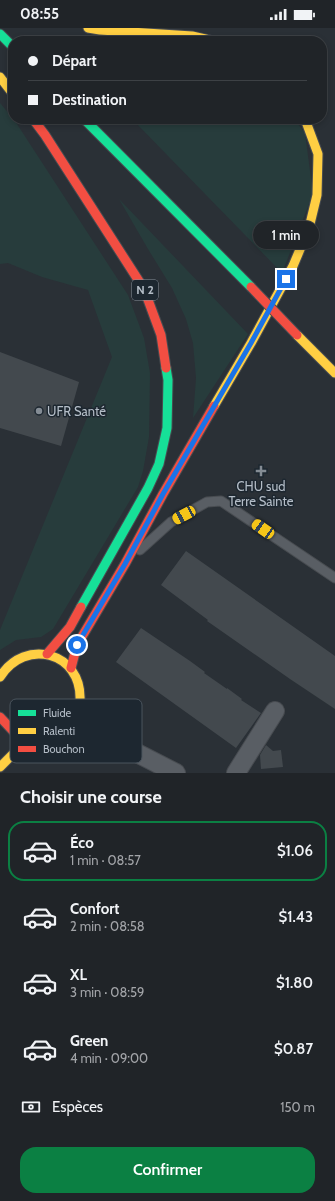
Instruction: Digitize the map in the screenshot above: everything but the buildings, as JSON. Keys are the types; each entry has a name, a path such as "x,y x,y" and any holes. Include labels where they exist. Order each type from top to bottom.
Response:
{"main road":[{"path":"88,28 192,36"},
{"path":"0,34 8,42"},
{"path":"0,77 8,87"},
{"name":"N 2","path":"37,124 46,135 144,289 161,335 168,380 167,428 159,464 148,488 70,627 47,654"},
{"path":"89,124 335,373"},
{"path":"71,668 77,645 251,343 293,266 309,228 317,195 318,154 307,124"},
{"path":"1,672 13,661 23,656 35,653 47,654 56,657 71,668 78,681 80,699"},
{"path":"0,717 5,729 10,731"},
{"path":"0,767 10,757"}],"street":[{"path":"236,773 275,711"},
{"path":"142,756 176,773"}],"lane":[{"path":"125,564 171,522 207,502 221,501 335,578"}],"green space":[{"path":"0,103 8,113 8,124 17,124 128,295 144,338 150,373 149,437 143,471 138,487 53,629 41,637 16,640 0,650 0,630 112,357 88,290 42,277 8,263 0,264"},
{"path":"137,124 298,124 305,133 313,194 282,273"},
{"path":"119,199 248,334 193,418 196,378 193,343 186,319 172,288"}],"traffic: fast":[{"path":"0,34 8,42"},
{"path":"89,124 251,287"},
{"path":"81,607 148,488 159,464 167,428 168,380 166,368"}],"traffic: slow":[{"path":"88,28 192,36"},
{"path":"0,77 8,87"},
{"path":"214,406 251,343 293,266 309,228 317,195 318,154 307,124"},
{"path":"297,335 335,373"},
{"path":"0,677 11,665 23,657 37,654 50,656 62,661 72,671 78,684 80,699"},
{"path":"0,767 10,757"}],"traffic: jam":[{"path":"37,124 144,289 161,335 166,368"},
{"path":"251,287 297,335"},
{"path":"71,668 77,645 125,564 163,494 214,406"},
{"path":"47,654 70,627 81,607"},
{"path":"0,717 10,728"}],"place":[{"name":"UFR Santé","path":"39,411"},
{"name":"CHU sud Terre Sainte","path":"261,471"}],"route":[{"path":"77,645 125,564 163,494 251,343 286,279"}]}
